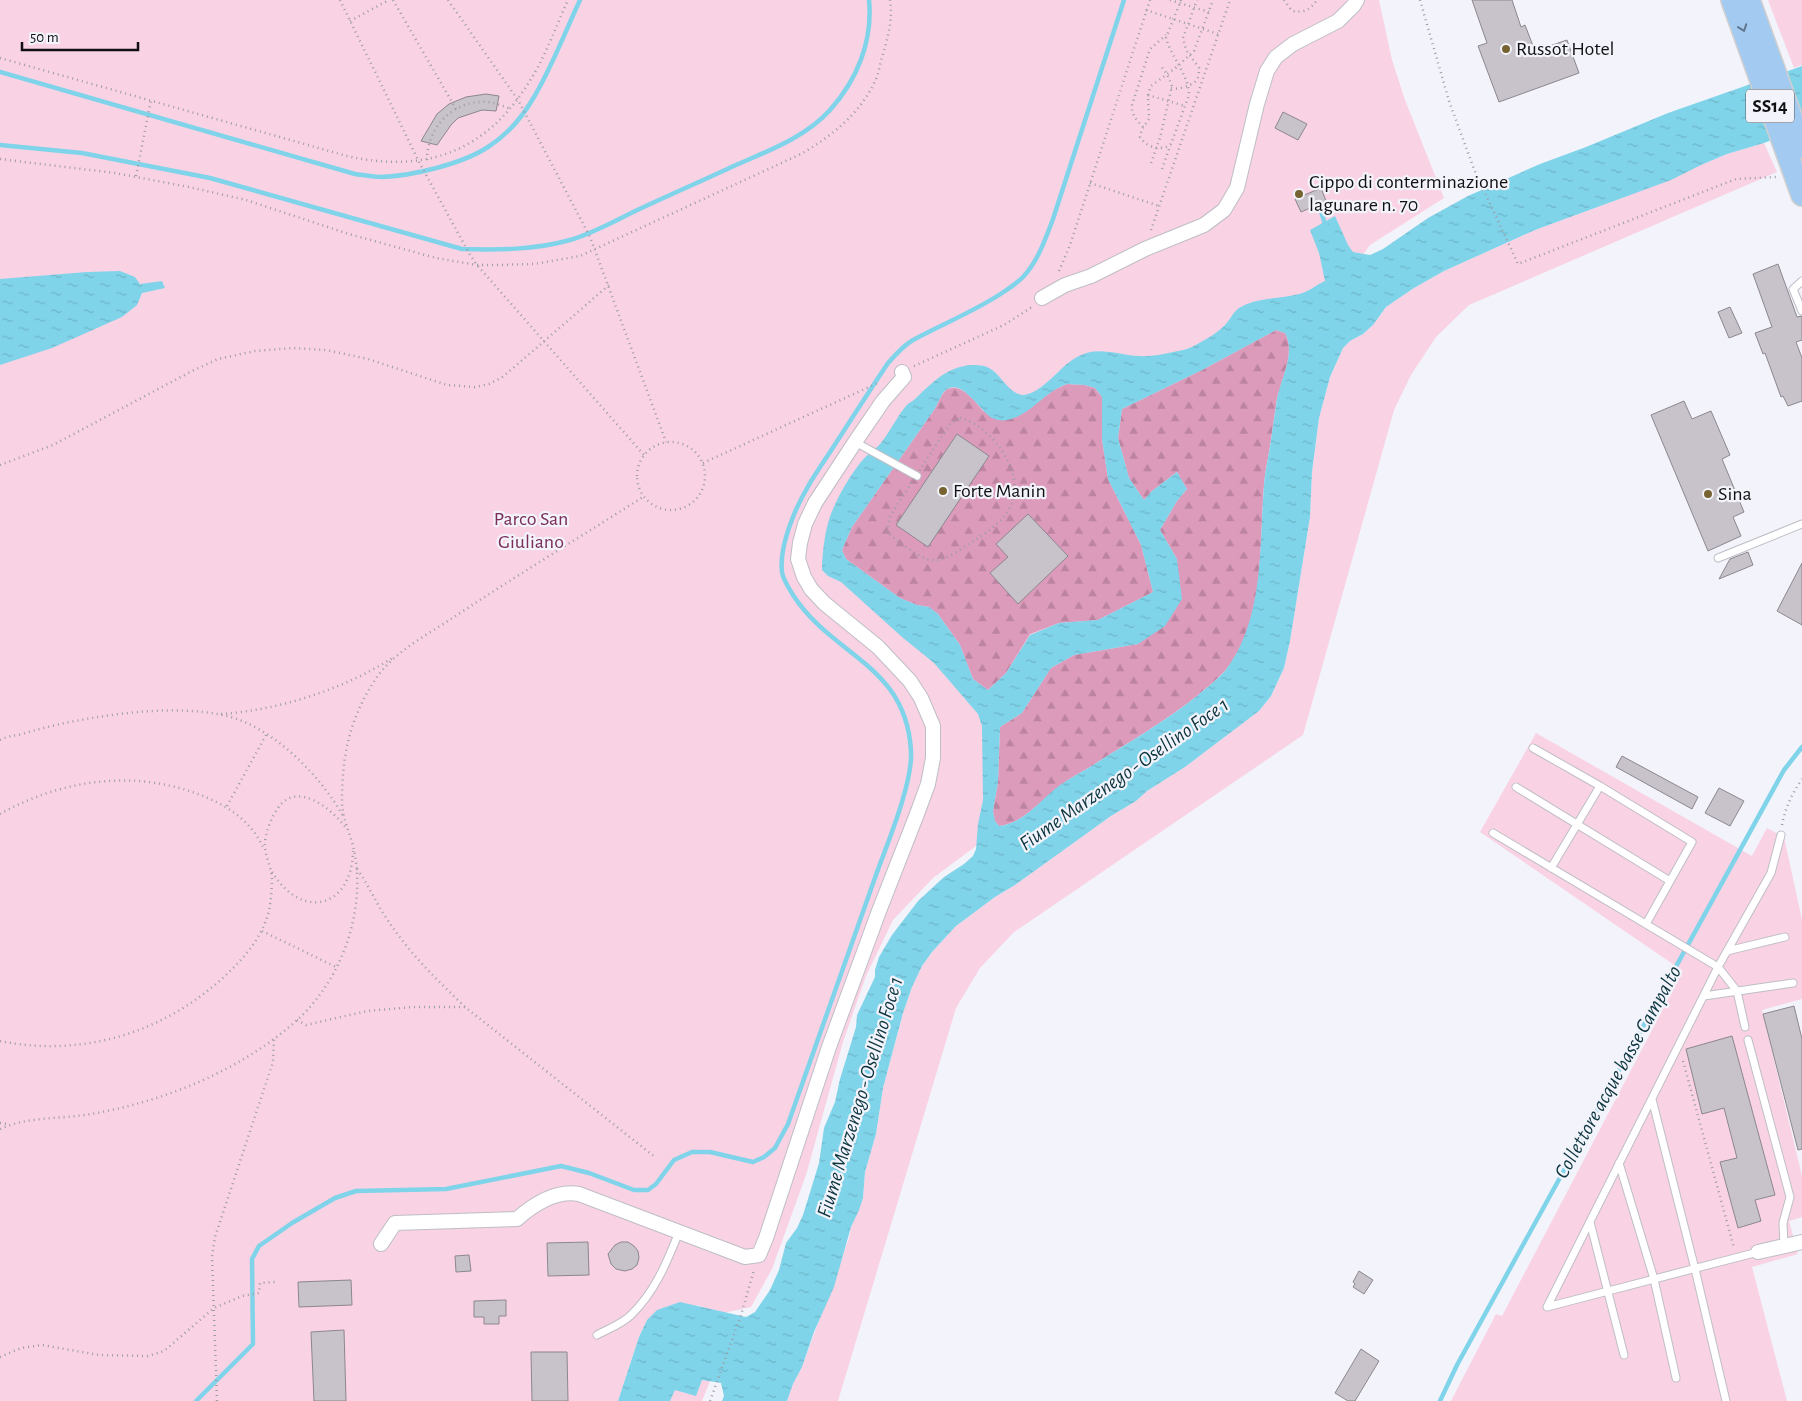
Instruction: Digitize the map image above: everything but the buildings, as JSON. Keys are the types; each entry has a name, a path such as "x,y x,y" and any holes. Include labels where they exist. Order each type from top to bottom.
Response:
{"main road":[{"name":"SS14","path":"1732,0 1760,54 1795,151 1802,195"},
{"name":"SS14","path":"1749,0 1760,54"}],"street":[{"path":"1042,298 1065,285 1091,276 1204,224 1224,210 1237,188 1267,71 1276,57 1293,44 1338,21 1357,0"},
{"path":"381,1244 395,1224 517,1219 530,1208 568,1192 579,1194 745,1257 759,1255 829,1047 878,910 917,814 932,769 933,726 921,698 896,665 811,589 804,577 798,559 802,534 815,503 862,445 883,401 904,377 902,372"},
{"path":"1758,1252 1802,1242"}],"lane":[{"path":"1802,281 1793,289 1802,310"},
{"path":"862,445 917,476"},
{"path":"1718,558 1802,524"},
{"path":"1534,748 1692,842 1646,924"},
{"path":"1551,868 1600,786"},
{"path":"1516,787 1670,881"},
{"path":"1493,834 1718,967 1737,991 1745,1027"},
{"path":"1758,1252 1547,1307 1718,967 1771,873 1781,835"},
{"path":"1727,951 1785,936"},
{"path":"1704,996 1792,983"},
{"path":"1748,1040 1790,1197 1783,1223 1784,1246"},
{"path":"1652,1099 1726,1401"},
{"path":"1619,1163 1654,1280 1676,1378"},
{"path":"1590,1222 1624,1354"},
{"path":"597,1336 630,1316 648,1294 664,1270 679,1231"}],"path":[{"path":"340,0 419,162 470,255 644,455"},
{"path":"350,21 391,0 456,109"},
{"path":"448,0 518,100 586,228 596,249 666,442"},
{"path":"0,58 291,141 362,159 399,163 419,162 465,146 511,109 532,78 568,0"},
{"path":"0,159 136,176 246,200 349,234 436,258 477,265 534,264 580,256 801,154 817,145 844,123 858,108 876,78 890,27 892,10 890,0"},
{"path":"1058,271 1070,245 1150,0"},
{"path":"1170,0 1209,12"},
{"path":"1171,88 1177,90 1196,80 1199,71 1184,46 1183,38 1197,0"},
{"path":"1170,144 1164,148 1156,148 1142,140 1140,135 1150,116 1148,95 1151,86 1178,66 1197,46 1213,0"},
{"path":"1144,250 1230,0"},
{"path":"1284,0 1292,11 1299,12 1308,11 1317,0"},
{"path":"1420,0 1449,101 1474,169 1518,264 1736,180 1779,177"},
{"path":"1162,169 1189,95 1187,85 1168,43 1167,34 1180,2"},
{"path":"1146,10 1218,34"},
{"path":"1143,127 1134,117 1131,110 1132,105 1150,49 1167,34"},
{"path":"1151,163 1171,88 1167,74 1161,66"},
{"path":"1148,95 1185,106"},
{"path":"136,176 150,100"},
{"path":"427,160 428,144 436,128 442,119 456,109 471,103 487,102 511,109"},
{"path":"1090,183 1159,206"},
{"path":"0,465 53,445 218,359 255,351 293,348 326,350 368,359 447,386 489,384 501,378 609,285"},
{"path":"902,372 1004,325 1025,313 1042,298"},
{"path":"703,463 867,388"},
{"path":"960,418 968,420 985,431 1002,452 1012,472 1015,484 1014,496 1011,506 993,527 952,554 942,559 933,560 924,557 887,532 890,516 917,476 950,425 960,418"},
{"path":"666,442 684,444 692,449 703,463 705,473 701,492 688,506 679,510 659,508 650,504 643,497 637,480 637,471 644,455 658,444 666,442"},
{"path":"217,714 240,712 305,697 371,671 496,589 643,497"},
{"path":"343,817 343,773 352,724 375,679 384,667 403,651"},
{"path":"0,1129 9,1125 111,1110 151,1099 211,1076 247,1057 274,1038 297,1020 319,996 336,967 346,946 352,926 357,868 349,832 343,817 331,797 288,749 236,719 217,714 187,711 130,711 56,724 1,738"},
{"path":"227,806 266,735"},
{"path":"1781,835 1784,812 1802,779"},
{"path":"0,814 24,801 72,786 109,780 153,782 198,794 227,806 243,820 261,841 268,858"},
{"path":"0,1041 48,1047 76,1045 114,1038 151,1026 190,1005 220,981 245,955 262,931 270,904 272,878 265,841 278,808 287,800 303,796 332,812 349,832"},
{"path":"270,868 282,886 298,898 310,902 328,900 342,888 347,878 353,859 352,842"},
{"path":"357,868 385,916 417,960 465,1007 655,1157"},
{"path":"262,931 336,967"},
{"path":"297,1020 306,1025 367,1011 413,1007 465,1007"},
{"path":"217,1401 212,1257 215,1237 273,1062 274,1038"},
{"path":"1679,1045 1737,1258"},
{"path":"0,1123 9,1125"},
{"path":"710,1401 741,1315 759,1255"},
{"path":"0,1357 21,1348 42,1345 98,1355 148,1356 164,1351 214,1308 242,1296 256,1295 259,1293 260,1283 275,1282"}],"green space":[{"name":"Parco San Giuliano","path":"0,0 1379,0 1392,60 1405,100 1444,198 1370,245 1308,332 1109,747 933,878 893,920 866,976 843,1042 806,1175 772,1269 751,1307 723,1313 696,1305 647,1320 639,1337 618,1401 0,1401"},
{"path":"1768,0 1802,0 1802,65 1794,68"},
{"path":"1764,143 1777,172 1469,305 1436,337 1411,375 1394,410 1303,735 1014,932 980,968 956,1008 838,1401 787,1401 802,1367 863,1198 865,1172 876,1134 883,1088 903,1013 922,966 956,926 1111,816 1136,801 1147,791 1185,767 1259,711 1271,696 1284,668 1290,641 1310,517 1312,472 1319,418 1330,377 1343,348 1373,325 1386,307 1444,271 1535,230 1622,198 1727,154"},
{"path":"1276,330 1285,333 1288,341 1287,366 1277,399 1265,474 1258,582 1254,606 1248,629 1238,651 1225,671 1184,706 1067,781 1023,817 999,826 995,821 993,811 998,782 1000,727 1022,713 1051,668 1074,655 1138,644 1177,559 1160,530 1177,501 1187,489 1177,472 1152,491 1144,500 1129,478 1118,438 1122,409 1202,370"},
{"path":"1067,384 1085,385 1095,388 1102,397 1102,439 1108,479 1141,545 1153,592 1098,620 1059,623 1030,634 1006,673 988,690 973,679 960,645 938,614 929,607 917,605 900,598 846,559 842,550 852,527 934,410 941,396 949,388 961,389 983,411 1021,414 1054,390"},
{"path":"1536,733 1752,856 1767,828 1784,837 1802,920 1802,999 1762,1010 1802,1176 1802,1217 1789,1221 1798,1254 1752,1267 1787,1401 1451,1401 1496,1314 1502,1316 1683,971 1480,832"},
{"path":"702,1380 710,1381 702,1401 670,1401 674,1390"}],"water":[{"name":"Fiume Marzenego - Osellino Foce 1","path":"1802,66 1802,128 1764,143 1727,154 1671,180 1535,230 1444,271 1386,307 1373,325 1343,348 1330,377 1319,418 1312,472 1310,517 1290,641 1284,668 1271,696 1259,711 1185,767 1147,791 1136,801 1111,816 956,926 922,966 903,1013 883,1088 876,1134 865,1172 863,1198 851,1227 834,1287 787,1401 722,1401 724,1396 721,1383 702,1380 696,1396 675,1390 670,1401 618,1401 639,1337 647,1320 657,1310 680,1302 746,1317 755,1312 770,1290 779,1270 786,1243 797,1228 803,1215 819,1163 824,1128 835,1102 856,1027 857,1015 875,977 879,957 892,935 918,901 944,877 973,856 976,849 978,824 983,800 982,726 978,714 934,663 841,582 828,576 822,570 827,527 840,494 865,457 880,444 907,405 947,372 962,366 976,365 987,367 994,371 1012,390 1022,395 1028,394 1044,385 1072,360 1090,352 1144,356 1187,349 1217,332 1239,308 1246,304 1308,291 1325,281 1319,253 1310,230 1335,216 1353,252 1370,255 1383,249 1428,218 1468,196 1540,164 1668,113","holes":["1276,330 1285,333 1288,341 1287,366 1277,399 1265,474 1258,581 1254,605 1238,651 1225,671 1184,706 1063,783 1023,817 999,826 995,821 993,811 998,782 1000,727 1022,713 1051,668 1074,655 1138,644 1165,626 1182,599 1177,559 1160,530 1177,501 1187,489 1177,472 1152,491 1144,500 1129,478 1118,438 1122,409 1202,370","1067,384 1085,385 1095,388 1102,397 1102,439 1108,479 1141,545 1153,592 1098,620 1059,623 1030,635 1006,673 988,690 973,679 960,645 938,614 929,607 917,605 900,598 846,559 842,550 852,527 934,410 943,393 949,388 963,391 992,418 1007,420 1020,415 1055,390"]},
{"path":"120,271 135,277 140,284 162,281 165,288 142,293 137,305 122,317 52,348 0,365 0,279"}],"waterway":[{"path":"0,72 355,174 378,177 393,176 422,172 465,159 488,147 508,131 525,111 541,86 580,0"},
{"path":"0,145 82,153 210,178 462,249 503,249 543,246 590,233 773,149 810,128 840,98 855,73 866,45 870,15 869,0"},
{"path":"196,1401 253,1344 252,1259 259,1246 292,1223 335,1198 356,1191 446,1189 561,1166 589,1173 634,1190 648,1190 656,1184 674,1160 692,1152 710,1152 753,1162 764,1157 775,1148 788,1124 904,796 911,764 911,751 906,722 896,699 882,680 809,616 786,584 782,565 788,530 797,507 812,480 894,356 913,340 971,311 1005,291 1023,277 1033,264 1041,250 1053,219 1124,0"},
{"path":"1317,199 1326,227"},
{"name":"Collettore acque basse Campalto","path":"1440,1401 1457,1365 1784,770 1802,747"}],"place":[{"name":"Russot Hotel","path":"1506,49"},
{"name":"Cippo di conterminazione lagunare n. 70","path":"1299,194"},
{"name":"Forte Manin","path":"943,491"},
{"name":"Sina","path":"1708,494"}]}
